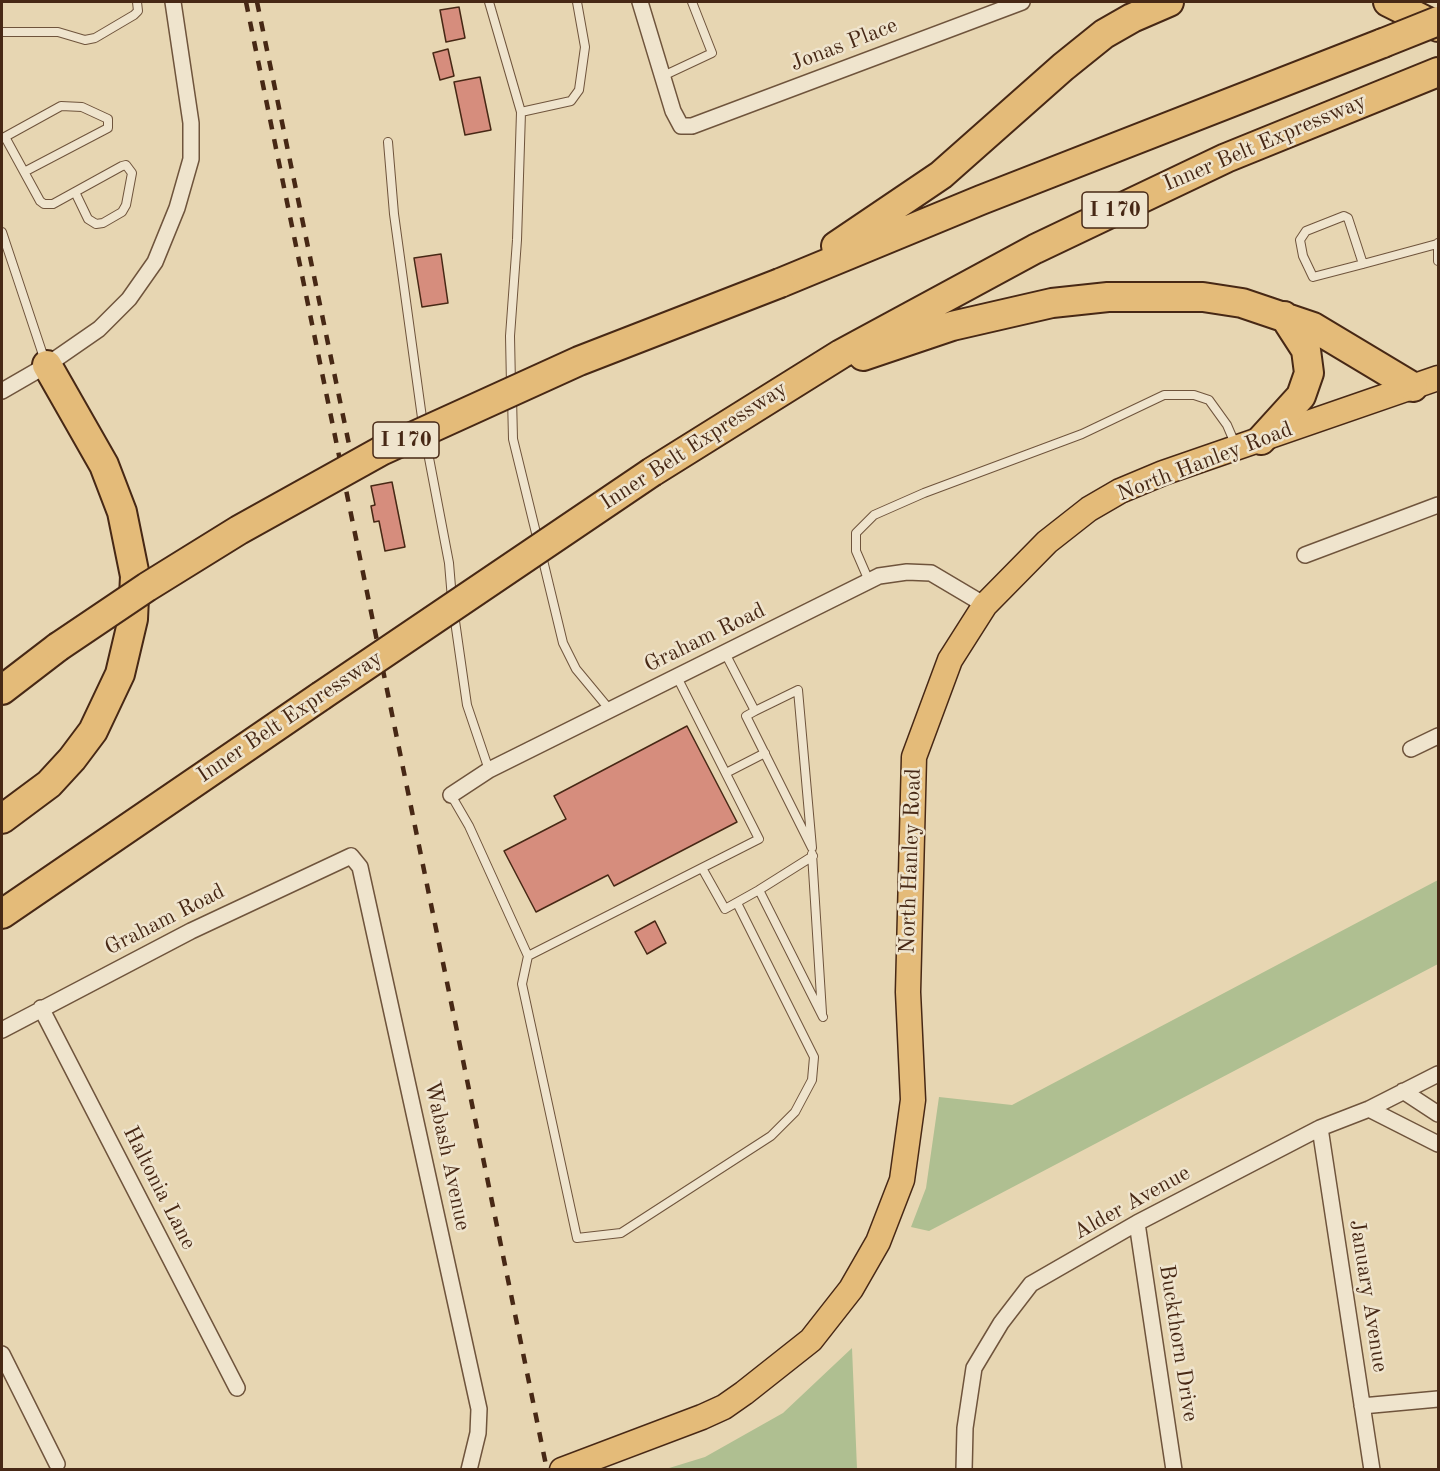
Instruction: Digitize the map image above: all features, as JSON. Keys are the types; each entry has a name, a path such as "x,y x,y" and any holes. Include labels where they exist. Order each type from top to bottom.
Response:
{"highway":[{"path":"780,283 941,175 1063,67 1104,34 1132,18 1169,2"},
{"path":"1388,2 1438,27"},
{"name":"I 170","path":"2,690 58,647 201,553 381,452 579,361 1438,21"},
{"name":"Inner Belt Expressway","path":"2,914 679,454 805,376 948,294 1083,225 1265,141 1438,72"},
{"path":"805,376 952,326 1052,303 1107,297 1203,297 1242,303 1284,316 1426,383"},
{"path":"1249,444 1301,396 1309,374 1306,350 1284,316"},
{"path":"2,800 40,770 63,747 80,722 107,661 118,601 117,562 111,530 101,500 62,421 47,365"},
{"path":"2,819 49,784 72,759 93,730 120,674 132,619 135,576 122,512 104,465 47,365"}],"main road":[{"name":"North Hanley Road","path":"562,1470 672,1430 724,1407 811,1340 850,1289 878,1242 902,1180 913,1100 908,980 914,757 950,660 985,605 1047,542 1089,510 1120,491 1426,383"}],"street":[{"path":"2,391 47,365 99,329 129,299 155,262 177,208 190,159 191,123 173,2"},
{"path":"640,2 663,76"},
{"name":"Jonas Place","path":"663,76 681,126 703,122 1022,2"},
{"path":"1305,555 1438,505"},
{"name":"Graham Road","path":"451,795 489,770 879,576 907,572 931,573 985,605"},
{"path":"1411,749 1438,736"},
{"name":"Graham Road","path":"2,1030 191,931 351,856"},
{"name":"Wabash Avenue","path":"351,856 360,867 479,1409 478,1433 469,1470"},
{"name":"Haltonia Lane","path":"41,1008 237,1388"},
{"name":"Alder Avenue","path":"964,1470 965,1428 974,1368 1000,1323 1031,1284 1137,1223 1320,1128 1369,1108 1438,1074"},
{"path":"1403,1091 1438,1114"},
{"path":"1369,1108 1438,1144"},
{"name":"January Avenue","path":"1320,1128 1372,1470"},
{"name":"Buckthorn Drive","path":"1137,1223 1174,1470"},
{"path":"2,1354 57,1464"},
{"path":"1362,1406 1438,1400"}],"lane":[{"path":"2,32 58,32 85,40 95,38 134,15 138,11 137,2"},
{"path":"489,2 521,112 517,240 510,336 513,439 563,643 576,669 610,710"},
{"path":"521,112 571,101 579,90 585,47 577,2"},
{"path":"663,76 712,53 692,2"},
{"path":"24,172 108,128 108,119 82,107 61,106 3,138 24,172 44,204 52,204 122,166 126,165 132,173 126,205 122,212 104,223 96,224 88,219 75,192"},
{"path":"388,142 394,214 415,380 449,563 460,660 468,705 489,770"},
{"path":"1363,264 1348,218 1344,216 1306,231 1300,240 1303,256 1313,277 1363,264 1438,244 1438,261"},
{"path":"2,232 47,365"},
{"path":"869,581 856,551 856,534 874,515 924,493 1082,435 1164,395 1194,395 1209,400 1227,425 1249,444"},
{"path":"726,653 755,711"},
{"path":"528,956 759,839 676,677"},
{"path":"759,890 823,1017 812,852 798,690 746,716 812,852"},
{"path":"726,773 765,753"},
{"path":"451,795 469,826 528,956 522,984 577,1238 621,1233 771,1136 795,1112 812,1080 814,1057 737,903"},
{"path":"702,868 725,909 759,890 812,852"}],"green space":[{"path":"1438,880 1438,964 929,1231 911,1227 926,1188 939,1097 1012,1105"},
{"path":"852,1348 857,1469 666,1469 705,1457 783,1413"}],"building":[{"path":"459,7 465,38 446,42 440,10"},
{"path":"448,49 454,76 440,80 433,53"},
{"path":"480,77 491,130 465,135 454,82"},
{"path":"441,254 448,303 422,307 414,258"},
{"path":"392,482 405,547 385,551 379,521 374,522 371,506 375,505 371,486"},
{"path":"687,726 737,822 614,886 608,875 536,912 504,851 566,819 554,796"},
{"path":"655,921 666,943 647,954 635,932"}],"railway":[{"path":"246,2 547,1470"},
{"path":"257,2 351,454"}]}
